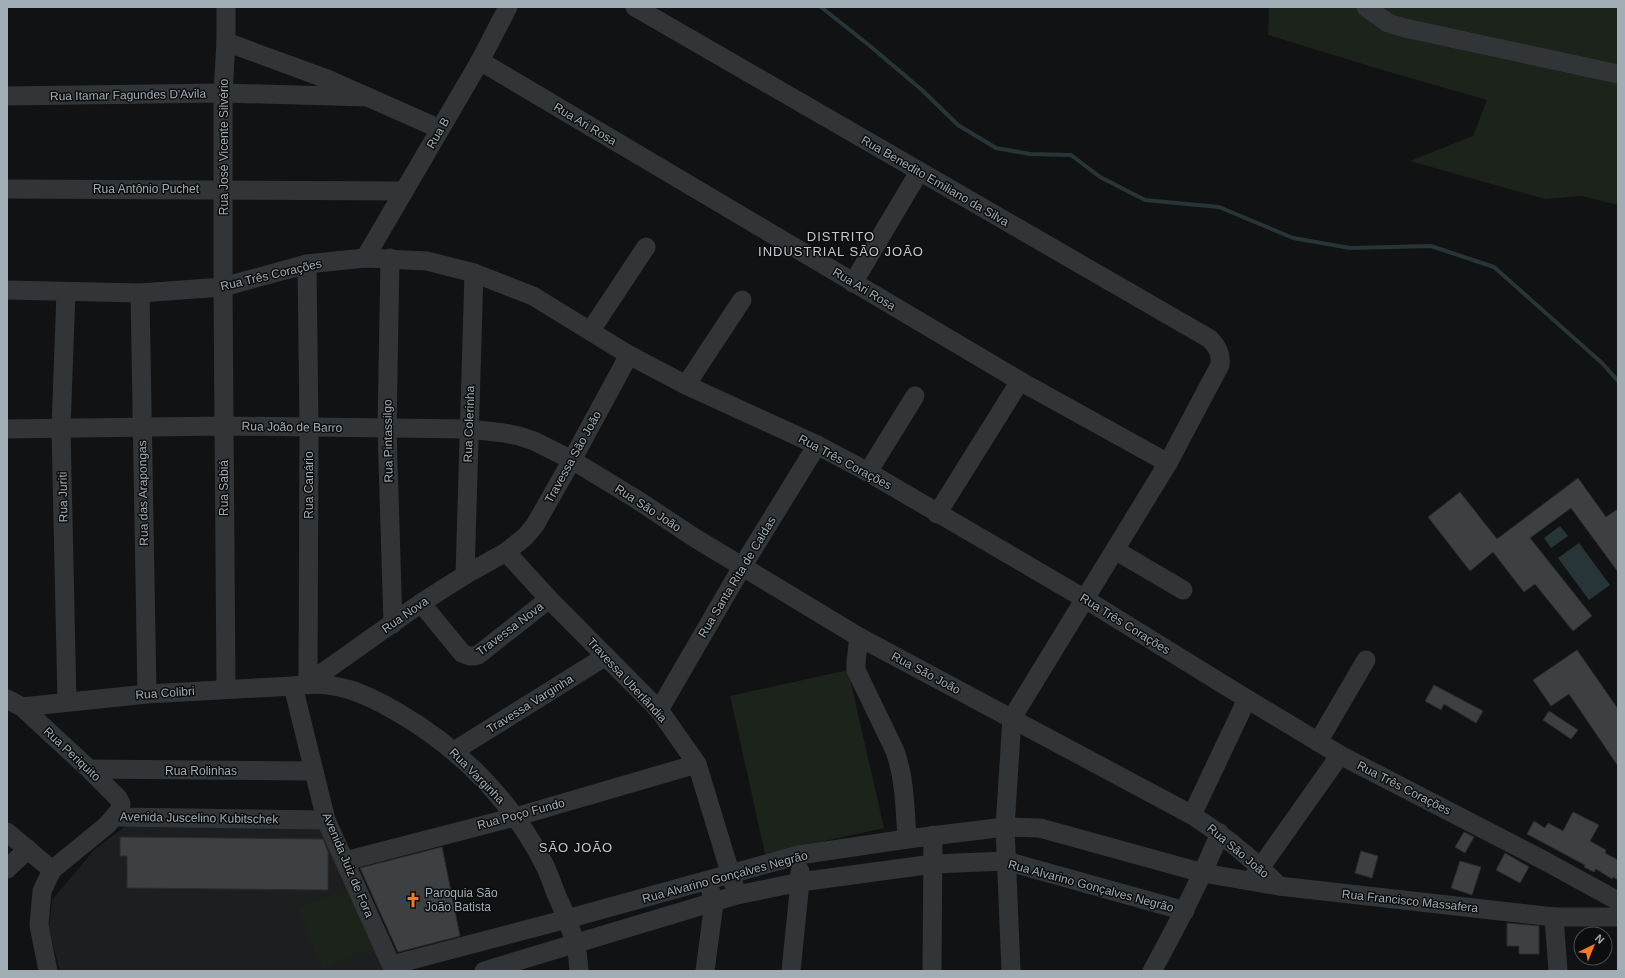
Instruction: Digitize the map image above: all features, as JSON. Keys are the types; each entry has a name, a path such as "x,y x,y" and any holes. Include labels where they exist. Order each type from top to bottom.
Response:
{"street":[{"name":"Rua José Vicente Silvério","path":"223,287 223,93 226,42 226,7"},
{"name":"Rua B","path":"365,258 480,61 508,7"},
{"name":"Rua Benedito Emiliano da Silva","path":"635,7 1210,339 1218,348 1221,355 1220,364 1168,463"},
{"path":"1366,7 1388,23 1405,28 1618,74"},
{"path":"226,42 327,79 440,130"},
{"name":"Rua Ari Rosa","path":"480,61 1020,381 1168,463"},
{"name":"Rua Itamar Fagundes D'Avila","path":"7,96 223,93 368,97"},
{"path":"853,283 919,172"},
{"name":"Rua Antônio Puchet","path":"7,189 404,191"},
{"path":"591,330 646,247"},
{"name":"Rua Três Corações","path":"7,290 140,293 223,287 307,264 365,258 390,258 427,261 474,273 533,296 591,330 629,355 686,385 817,445 868,472 937,514 1085,599 1340,755 1538,857 1618,901"},
{"name":"Rua Pintassilgo","path":"390,258 387,429 393,624"},
{"name":"Rua Canário","path":"300,685 309,427 307,264"},
{"name":"Rua Colerinha","path":"465,575 474,273"},
{"name":"Rua Sabiá","path":"223,287 226,688"},
{"name":"Rua Juriti","path":"66,292 61,428 67,702"},
{"name":"Rua das Arapongas","path":"140,293 141,428 147,694"},
{"path":"686,385 742,300"},
{"name":"Travessa São João","path":"506,552 525,537 535,525 629,355"},
{"path":"937,514 1020,381"},
{"path":"868,472 915,396"},
{"name":"Rua João de Barro","path":"7,429 224,426 469,430 519,436 534,441 572,460"},
{"name":"Rua Santa Rita de Caldas","path":"660,710 742,567 817,445"},
{"name":"Rua São João","path":"572,460 742,567 859,637 1192,815 1220,833 1256,875 1279,886"},
{"path":"1011,971 1005,827 1012,718 1168,463"},
{"path":"1115,550 1183,590"},
{"name":"Rua Nova","path":"300,685 393,624 421,603 465,575 506,552"},
{"name":"Travessa Uberlândia","path":"506,552 549,599 660,710 697,764 737,896"},
{"name":"Travessa Nova","path":"421,603 462,653 467,656 472,656 478,655 549,599"},
{"path":"859,637 856,670 899,762 902,775 907,839"},
{"name":"Travessa Varginha","path":"454,751 606,656"},
{"path":"1318,742 1366,660"},
{"name":"Rua Colibri","path":"14,703 67,702 226,688 300,685"},
{"name":"Rua Varginha","path":"300,685 336,686 354,690 375,699 422,726 454,751 492,788 515,817 543,862 567,919 576,945 579,971"},
{"name":"Avenida Juiz de Fora","path":"300,685 314,772 326,820 393,968"},
{"path":"1192,815 1247,699"},
{"name":"Rua Periquito","path":"14,703 89,769 118,798 121,804 120,810 114,817"},
{"path":"1203,873 1256,875 1340,755"},
{"name":"Rua Poço Fundo","path":"344,861 515,817 697,764"},
{"name":"Rua Rolinhas","path":"89,769 314,772"},
{"name":"Avenida Juscelino Kubitschek","path":"48,971 39,925 42,891 52,870 114,817 326,820"},
{"name":"Rua Alvarino Gonçalves Negrão","path":"393,968 708,881 730,873 799,856 933,835 1005,827 1040,828 1203,873"},
{"path":"7,832 52,870"},
{"path":"1152,971 1185,911 1220,833"},
{"path":"932,971 933,835"},
{"path":"7,869 28,849"},
{"path":"791,971 800,882 799,856"},
{"name":"Rua Alvarino Gonçalves Negrão","path":"484,971 576,945 737,896 800,882 933,864 1006,861 1185,911"},
{"path":"705,971 714,903 708,881"},
{"name":"Rua Francisco Massafera","path":"1279,886 1554,917 1618,917"},
{"path":"1554,917 1558,971"}],"shaded area":[{"path":"1269,7 1618,7 1618,205 1582,196 1545,199 1410,161 1473,136 1487,100 1268,35"},
{"path":"1560,526 1568,536 1551,548 1544,538"},
{"path":"1579,543 1610,585 1589,600 1558,558"},
{"path":"848,670 884,828 765,854 730,696"},
{"path":"127,825 326,825 386,971 60,971 49,929 52,900 94,850"},
{"path":"349,889 372,950 322,969 298,908"}],"building":[{"path":"1578,478 1606,517 1618,509 1618,572 1571,508 1530,538 1592,616 1573,631 1535,584 1524,592 1493,552 1470,571 1428,517 1460,492 1497,539"},
{"path":"1577,650 1618,709 1618,766 1569,694 1551,706 1533,680"},
{"path":"1434,685 1483,711 1476,723 1444,704 1441,710 1425,701"},
{"path":"1549,711 1578,730 1571,739 1543,720"},
{"path":"1573,812 1599,825 1590,841 1606,850 1605,853 1618,860 1618,880 1613,877 1612,879 1596,869 1594,872 1584,867 1585,865 1527,834 1534,821 1545,828 1548,823 1563,831"},
{"path":"1464,832 1474,837 1465,853 1455,847"},
{"path":"120,837 323,839 328,852 328,890 127,888 127,856 120,856"},
{"name":"Paroquia São João Batista","path":"442,847 460,936 398,952 360,868"},
{"path":"1361,851 1378,856 1372,878 1355,873"},
{"path":"1505,853 1529,867 1520,883 1496,870"},
{"path":"1460,861 1481,867 1472,895 1451,888"},
{"path":"1507,923 1539,926 1539,954 1519,954 1519,946 1507,946"}],"waterway":[{"path":"821,7 922,90 958,125 996,148 1030,154 1071,155 1100,177 1145,200 1219,207 1293,238 1350,248 1431,246 1494,267 1602,363 1618,381"}],"place":[{"name":"Paroquia São João Batista","path":"413,900"}],"district":[{"name":"DISTRITO INDUSTRIAL SÃO JOÃO","path":"841,244"},
{"name":"SÃO JOÃO","path":"576,847"}]}
